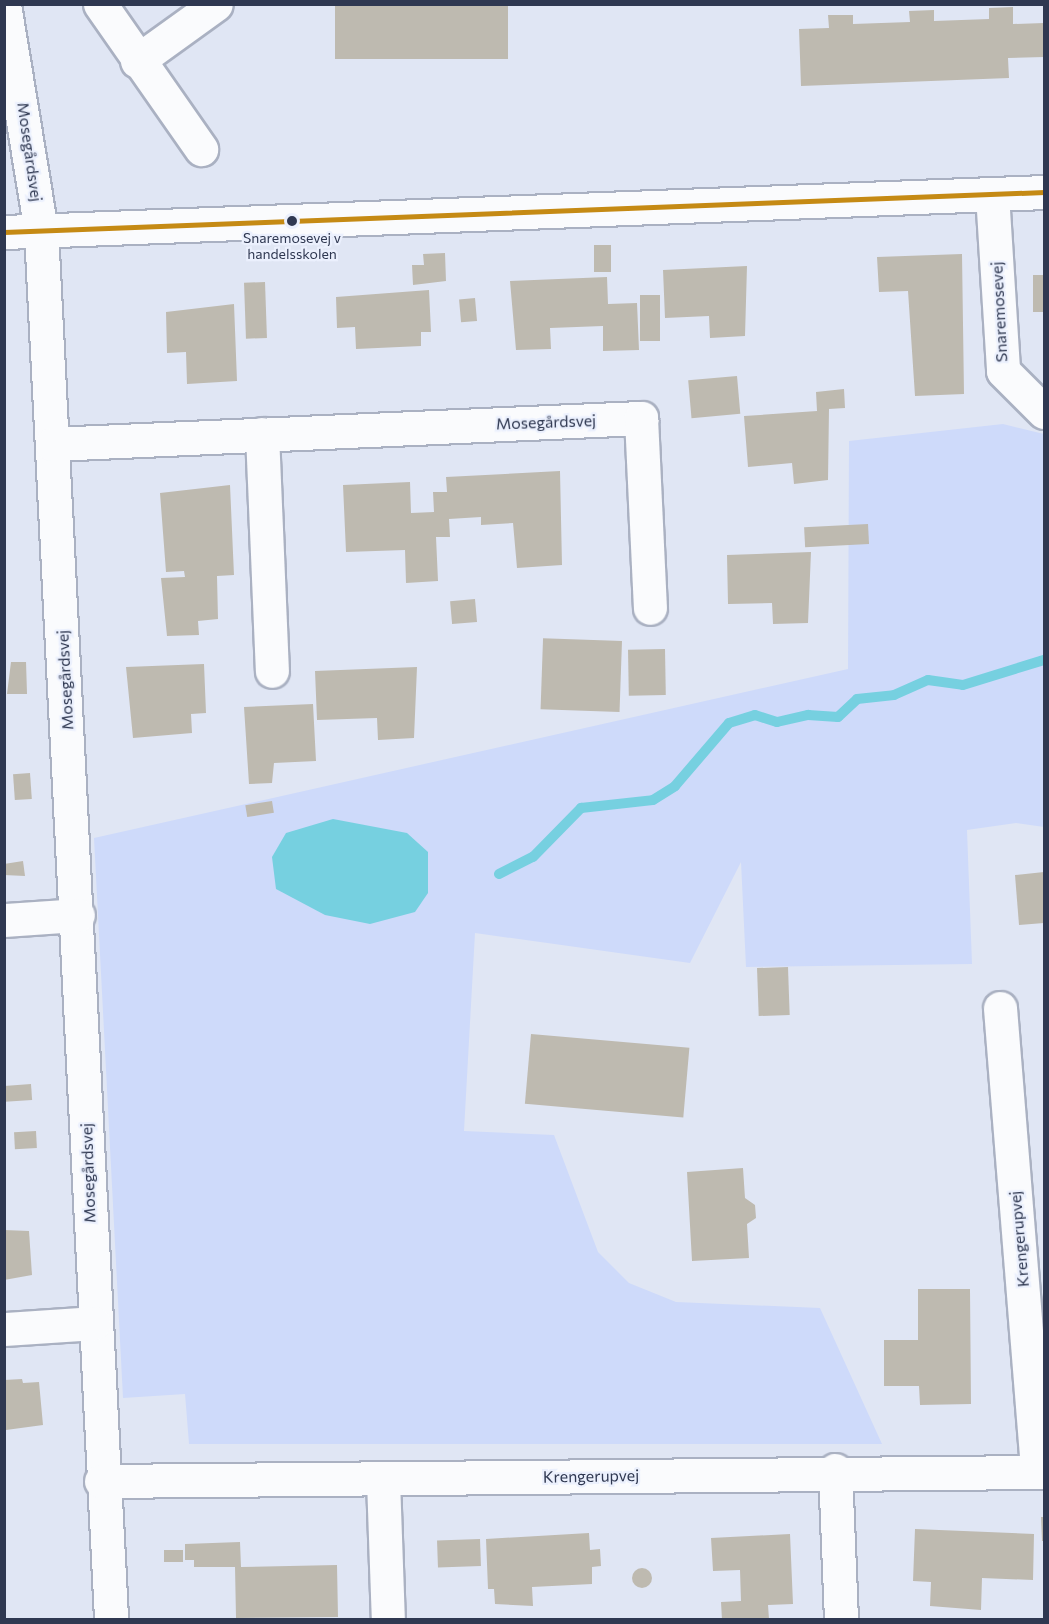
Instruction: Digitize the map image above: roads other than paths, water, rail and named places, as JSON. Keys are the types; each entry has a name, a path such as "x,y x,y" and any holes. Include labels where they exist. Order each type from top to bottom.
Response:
{"street":[{"path":"100,4 137,61 201,149"},
{"path":"137,61 216,4"},
{"name":"Mosegårdsvej","path":"4,5 41,231 78,915 101,1481 111,1620"},
{"path":"4,232 1044,192"},
{"name":"Snaremosevej","path":"992,194 1003,371 1044,412"},
{"name":"Mosegårdsvej","path":"52,444 641,418 650,608"},
{"path":"262,434 272,670"},
{"path":"4,920 78,915"},
{"name":"Krengerupvej","path":"101,1481 383,1480 836,1470 1041,1471 1000,1008"},
{"path":"4,1329 94,1323"},
{"path":"836,1470 840,1620"},
{"path":"383,1480 388,1620"}],"waterway":[{"path":"499,874 533,857 581,808 653,800 675,786 729,723 755,715 777,722 808,715 838,717 857,699 894,695 928,680 963,685 1044,660"}],"place":[{"name":"Snaremosevej v handelsskolen","path":"292,221"}]}
